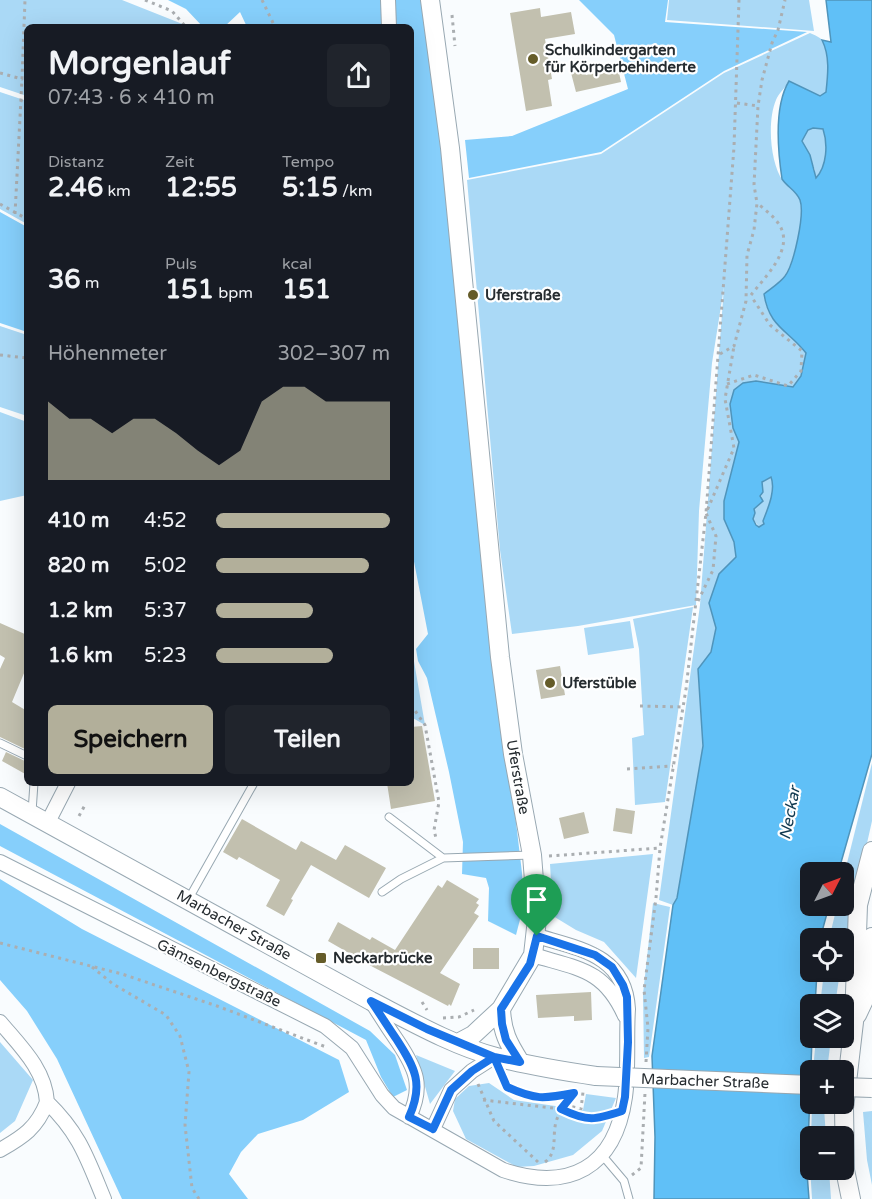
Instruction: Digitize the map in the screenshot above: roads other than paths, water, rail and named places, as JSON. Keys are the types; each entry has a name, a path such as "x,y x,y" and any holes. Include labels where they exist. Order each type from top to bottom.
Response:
{"main road":[{"name":"Uferstraße","path":"430,0 450,147 500,657 513,754 532,855 536,898 537,936 530,964 501,1009 473,1035 458,1043"},
{"name":"Marbacher Straße","path":"0,797 371,1001 458,1043 494,1057 596,1076 800,1085"},
{"path":"854,1022 858,904 872,851"},
{"path":"854,1022 872,937"},
{"path":"854,1022 872,983"},
{"path":"501,1009 506,1040 520,1062"},
{"path":"851,1048 844,1108 844,1144 845,1170 851,1199"},
{"path":"854,1087 872,1088"}],"street":[{"path":"388,0 389,24"},
{"path":"40,818 66,786"},
{"name":"Gämsenbergstraße","path":"0,862 325,1026 352,1048 385,1099 409,1117 503,1170 532,1178 556,1178 576,1173 592,1164 611,1142 625,1097 627,997 612,967 589,952 537,936"},
{"name":"Gämsenbergstraße","path":"533,955 584,970 603,982 618,1000 627,1021"},
{"path":"371,1001 408,1055 415,1071 418,1090 415,1105 409,1117"},
{"path":"0,1022 38,1069 46,1088 47,1102 42,1116 33,1129 0,1150"},
{"path":"433,1129 451,1090 472,1071 494,1057"},
{"path":"47,1102 66,1120 79,1140 104,1199"}],"lane":[{"path":"0,743 24,755"},
{"path":"35,786 40,818"},
{"path":"188,900 253,786"},
{"path":"389,817 443,858"},
{"path":"382,892 401,879 443,858 532,855"},
{"path":"602,1155 624,1181 629,1199"}],"water":[{"name":"Neckar","path":"826,0 872,0 872,754 841,862 800,862 800,916 826,916 823,928 800,928 800,982 816,982 816,994 800,994 800,1048 812,1048 811,1060 800,1060 800,1114 809,1114 809,1126 800,1126 800,1180 808,1180 809,1199 654,1199 655,1137 652,1056 673,905 677,898 703,746 698,669 711,652 716,628 709,603 719,574 736,557 734,542 724,519 724,501 739,442 733,428 730,404 734,390 743,383 756,381 793,387 801,376 806,353 770,314 764,294 785,276 788,270 798,239 801,216 800,200 782,179 779,156 781,103 789,81 820,96 826,92 827,59 822,40 831,42","holes":["823,129 826,141 825,155 820,173 816,178 810,155 802,141 808,130","771,477 771,499 764,524 759,527 753,519 754,509 763,501 760,496 763,492 762,482"]}],"place":[{"name":"Schulkindergarten für Körperbehinderte","path":"533,59"},
{"name":"Uferstraße","path":"473,295"},
{"name":"Uferstüble","path":"550,683"},
{"name":"Neckarbrücke","path":"321,958"}]}
